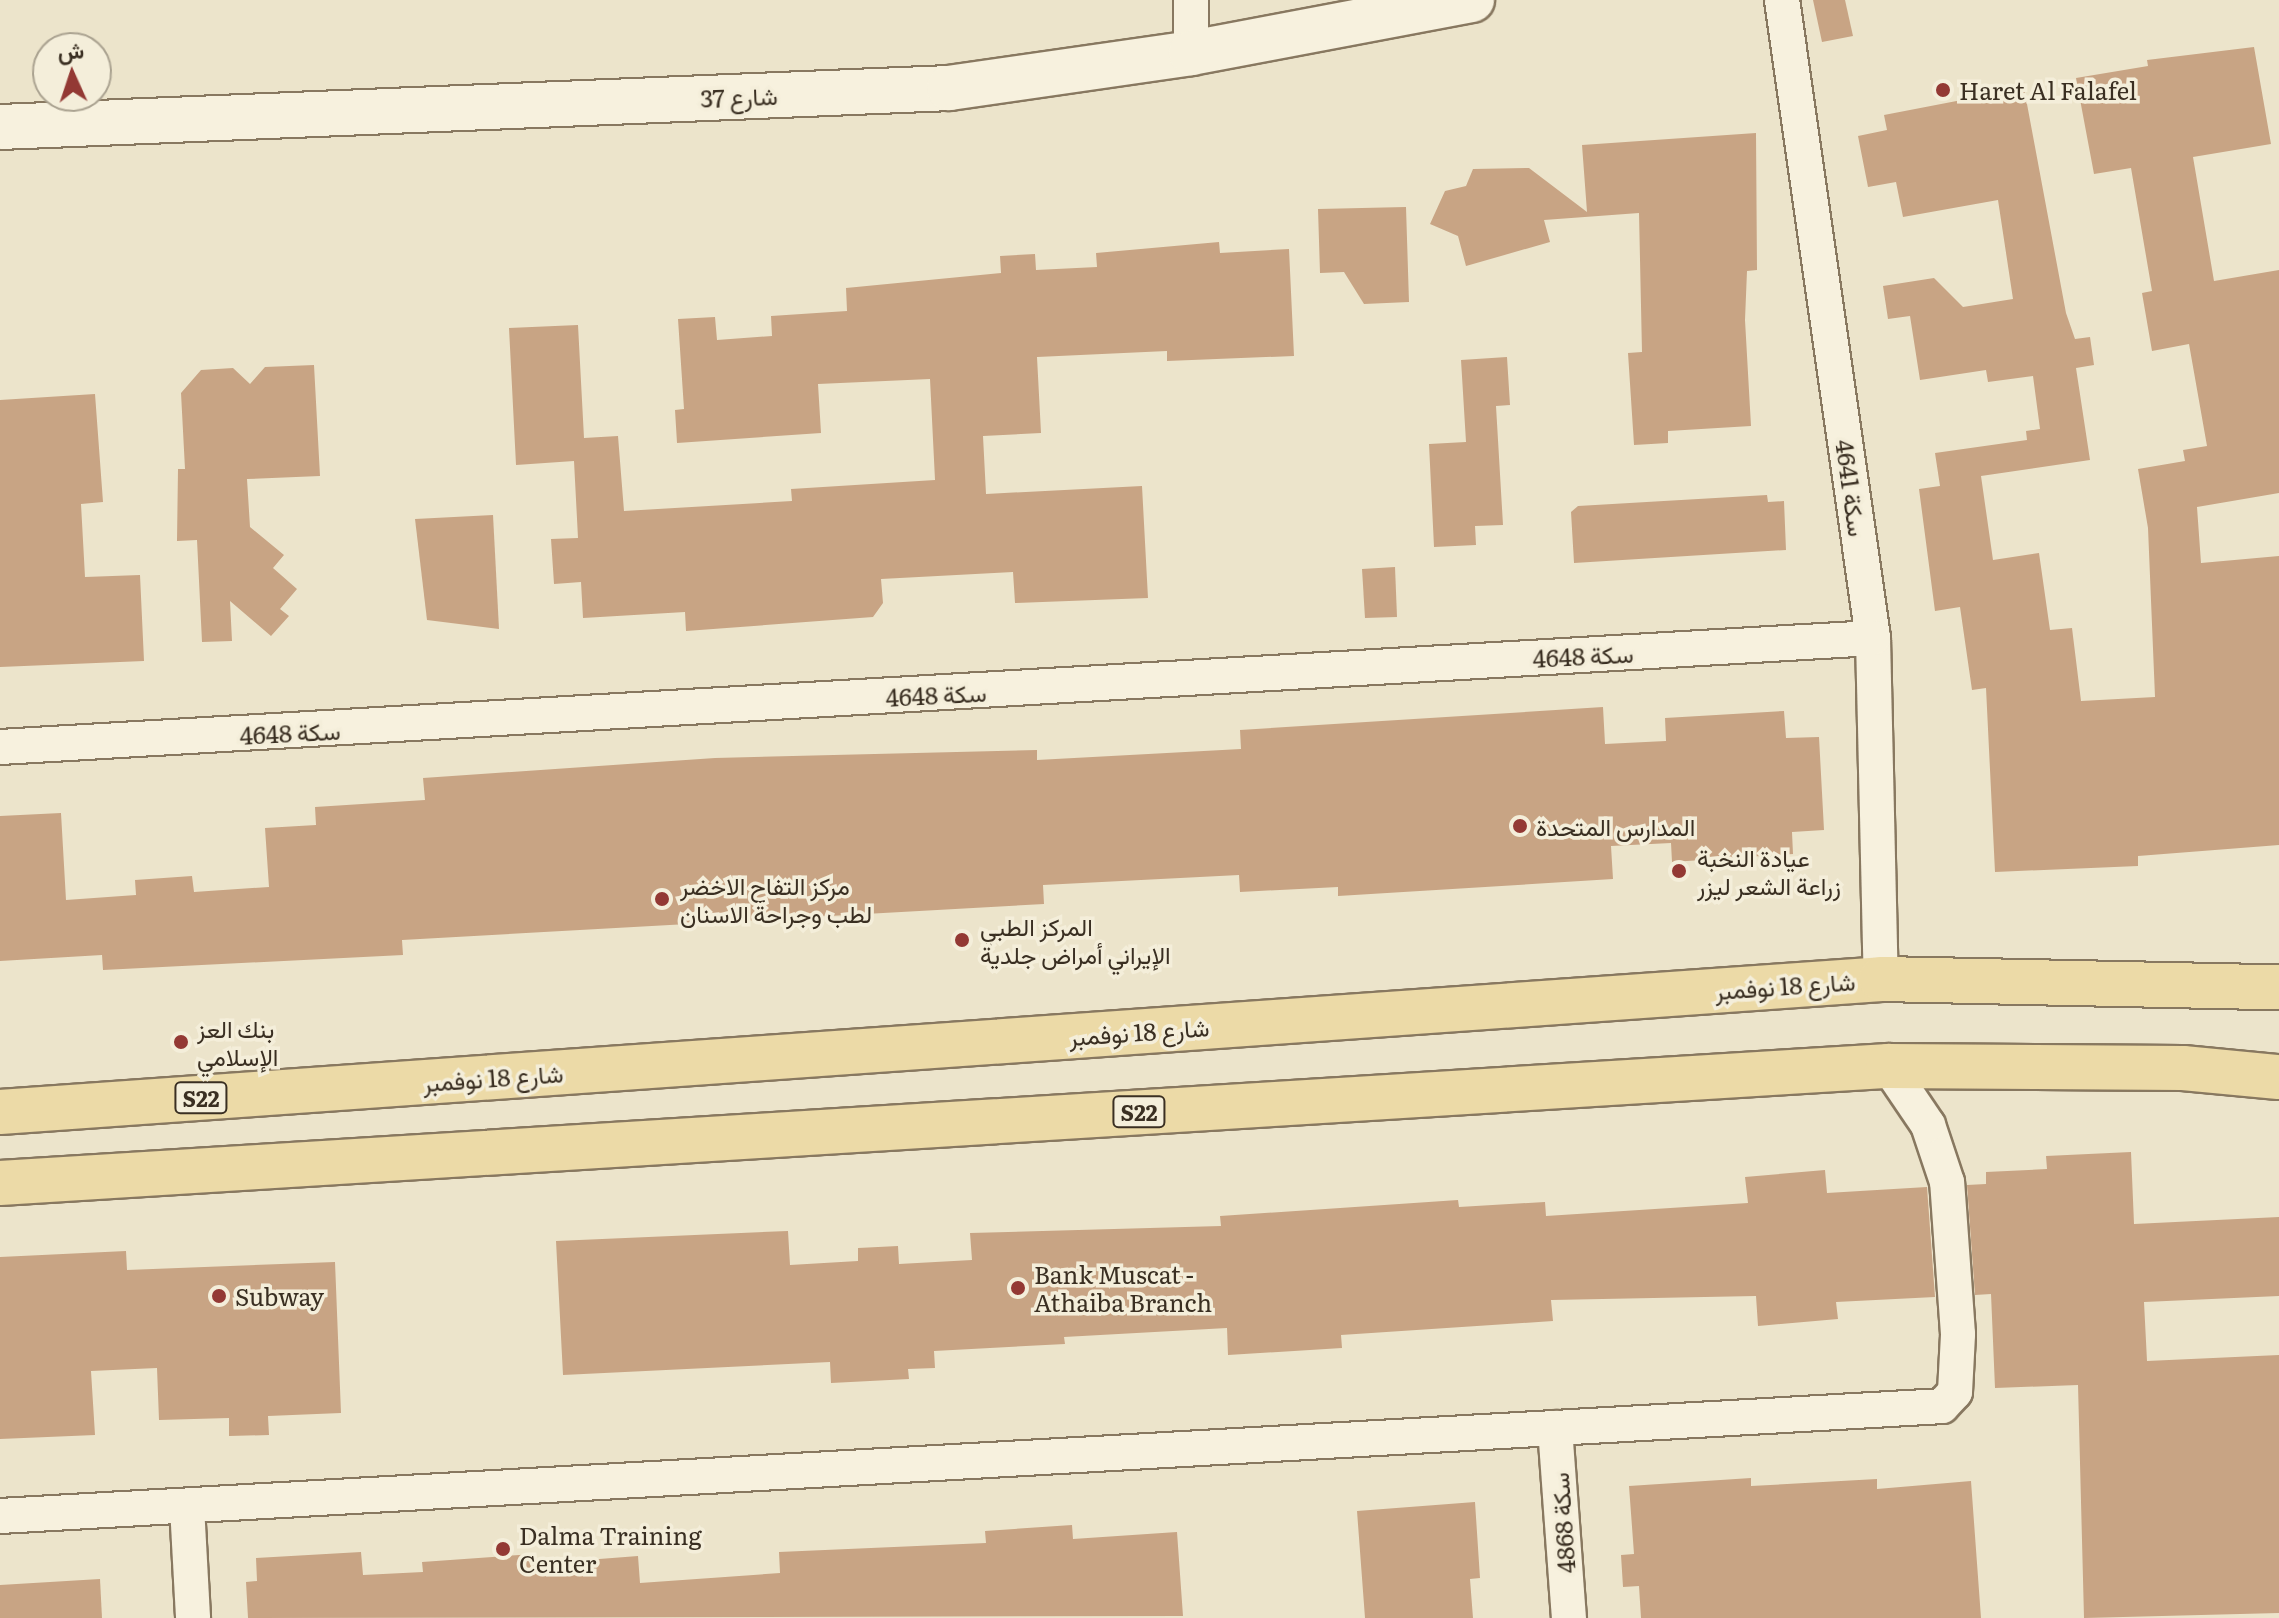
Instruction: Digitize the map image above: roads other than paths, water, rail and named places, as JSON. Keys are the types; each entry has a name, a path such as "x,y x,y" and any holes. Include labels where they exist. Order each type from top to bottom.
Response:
{"main road":[{"name":"شارع 18 نوفمبر","path":"0,1112 1881,979 2278,987"},
{"name":"S22","path":"0,1183 1888,1066 2183,1068 2279,1077"}],"street":[{"path":"1191,0 1191,53"},
{"name":"شارع 37","path":"0,127 949,88 1191,53 1360,10 1472,0"},
{"name":"سكة 4641","path":"1782,0 1873,638 1881,979"},
{"name":"سكة 4648","path":"0,747 1873,638"},
{"path":"0,1516 1942,1406 1955,1392 1947,1182 1928,1125 1888,1066"},
{"name":"سكة 4868","path":"1555,1428 1569,1618"},
{"path":"187,1506 193,1618"}],"place":[{"name":"Haret Al Falafel","path":"1943,90"},
{"name":"المدارس المتحدة","path":"1520,826"},
{"name":"عيادة النخبة زراعة الشعر ليزر","path":"1679,871"},
{"name":"مركز التفاح الاخضر لطب وجراحة الاسنان","path":"662,899"},
{"name":"المركز الطبي الإيراني أمراض جلدية","path":"962,940"},
{"name":"بنك العز الإسلامي","path":"181,1042"},
{"name":"Bank Muscat - Athaiba Branch","path":"1018,1288"},
{"name":"Subway","path":"219,1296"},
{"name":"Dalma Training Center","path":"503,1549"}]}
